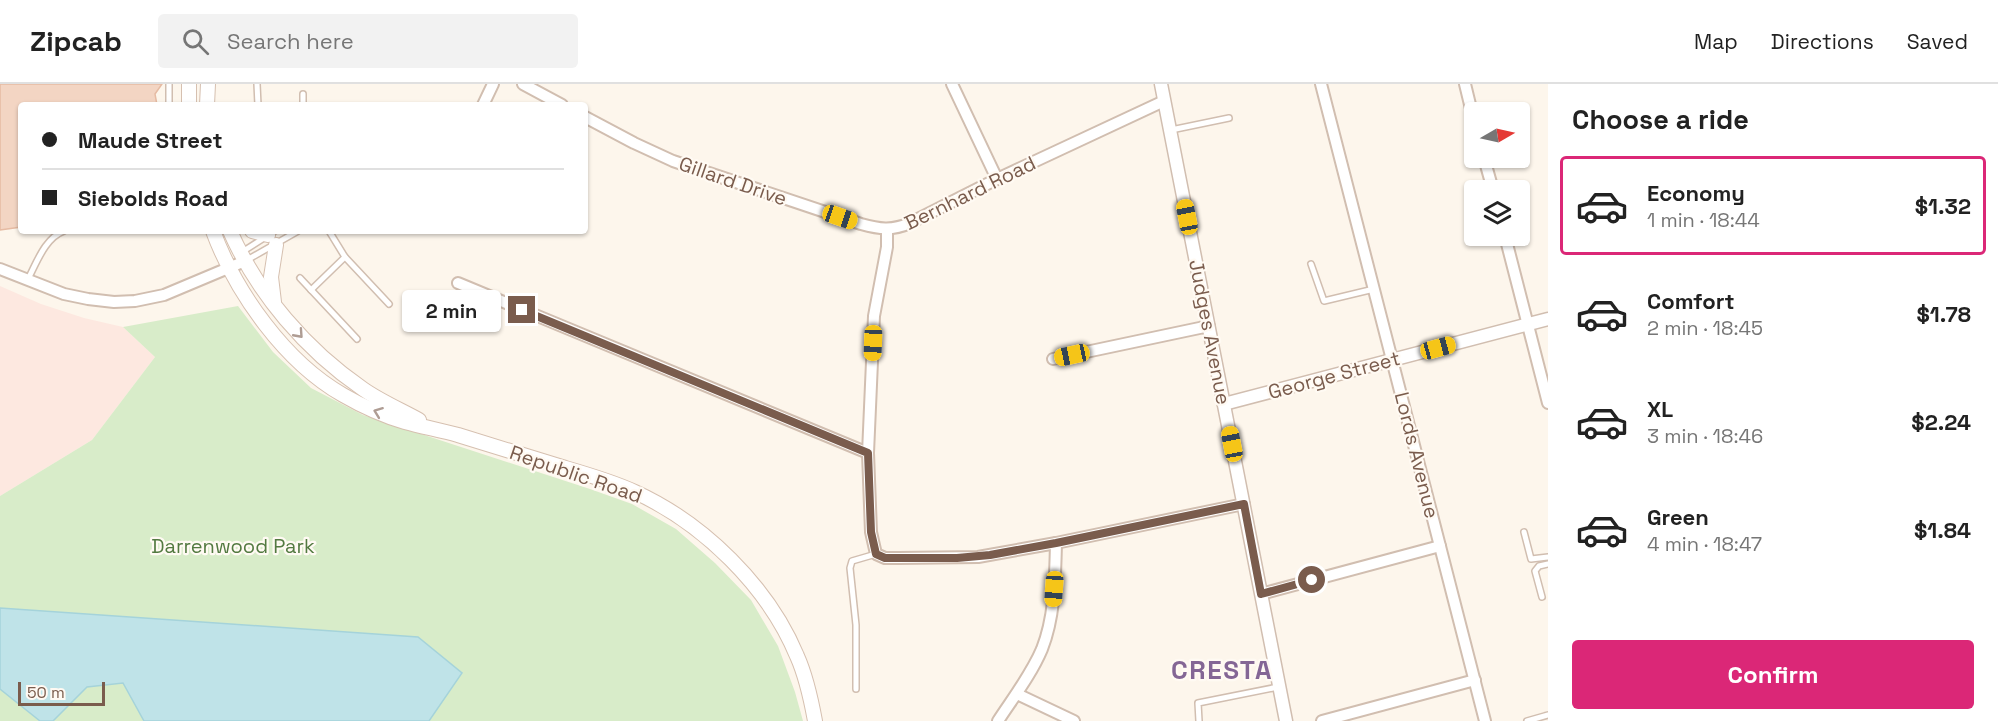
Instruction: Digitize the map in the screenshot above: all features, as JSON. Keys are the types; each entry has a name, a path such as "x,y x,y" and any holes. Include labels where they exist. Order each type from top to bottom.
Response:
{"main road":[{"path":"189,84 189,102"},
{"path":"207,102 208,84"},
{"name":"Republic Road","path":"214,234 228,265 270,330 290,352 326,384 368,408 404,422 435,428 607,481 657,502 688,522 737,566 776,616 797,655 811,699 815,721"},
{"name":"Republic Road","path":"232,234 254,277 315,351 365,390 435,428"},
{"path":"273,237 271,277 274,304"}],"street":[{"path":"484,102 493,84"},
{"path":"523,84 556,102"},
{"path":"952,84 997,179"},
{"name":"Judges Avenue","path":"1161,84 1286,721"},
{"name":"Lords Avenue","path":"1321,84 1485,721"},
{"path":"1465,84 1469,102"},
{"name":"Bernhard Road","path":"876,554 871,532 868,453 874,316 887,247 887,230 910,223 997,179 1164,101"},
{"name":"Gillard Drive","path":"588,119 634,144 673,161 861,224 887,230"},
{"path":"1507,246 1548,403"},
{"path":"0,269 64,294 114,302 135,301 164,295 208,276 243,257"},
{"path":"458,283 868,453"},
{"name":"George Street","path":"1224,404 1548,319"},
{"path":"1053,359 1209,326"},
{"path":"876,554 885,558 957,558 990,555 1244,504"},
{"path":"998,721 1017,694 1042,649 1052,606 1056,543"},
{"path":"1261,594 1440,546"},
{"path":"1322,721 1475,680"},
{"path":"1017,694 1074,721"}],"lane":[{"path":"169,84 169,102"},
{"path":"257,84 258,102"},
{"path":"303,94 303,102"},
{"path":"1170,130 1229,118"},
{"path":"28,279 44,247 59,234"},
{"path":"330,234 345,257 389,304"},
{"path":"243,257 273,237"},
{"path":"243,257 273,237"},
{"path":"311,290 345,257"},
{"path":"1311,264 1324,301 1374,289"},
{"path":"300,278 357,339"},
{"path":"1524,532 1532,559 1548,557"},
{"path":"856,689 856,625 850,568 852,561 876,554"},
{"path":"1542,597 1534,571 1539,566 1548,564"},
{"path":"1199,721 1198,703 1280,687"},
{"path":"1527,721 1548,715"}],"shaded area":[{"path":"0,286 41,304 84,318 123,327 155,357 92,440 0,496"}],"green space":[{"name":"Darrenwood Park","path":"238,306 273,352 311,388 363,415 632,504 676,529 715,563 751,600 778,646 803,721 0,721 0,496 92,440 155,357 123,327"}],"water":[{"path":"0,608 418,637 462,673 429,721 144,721 123,683 87,687 53,721 40,721 0,689"}],"building":[{"path":"0,84 162,84 155,94 156,102 18,102 18,227 0,230"}],"district":[{"name":"CRESTA","path":"1222,670"}],"route":[{"path":"522,310 868,453 871,532 876,554 885,558 978,557 1244,504 1261,594 1312,580"}]}
